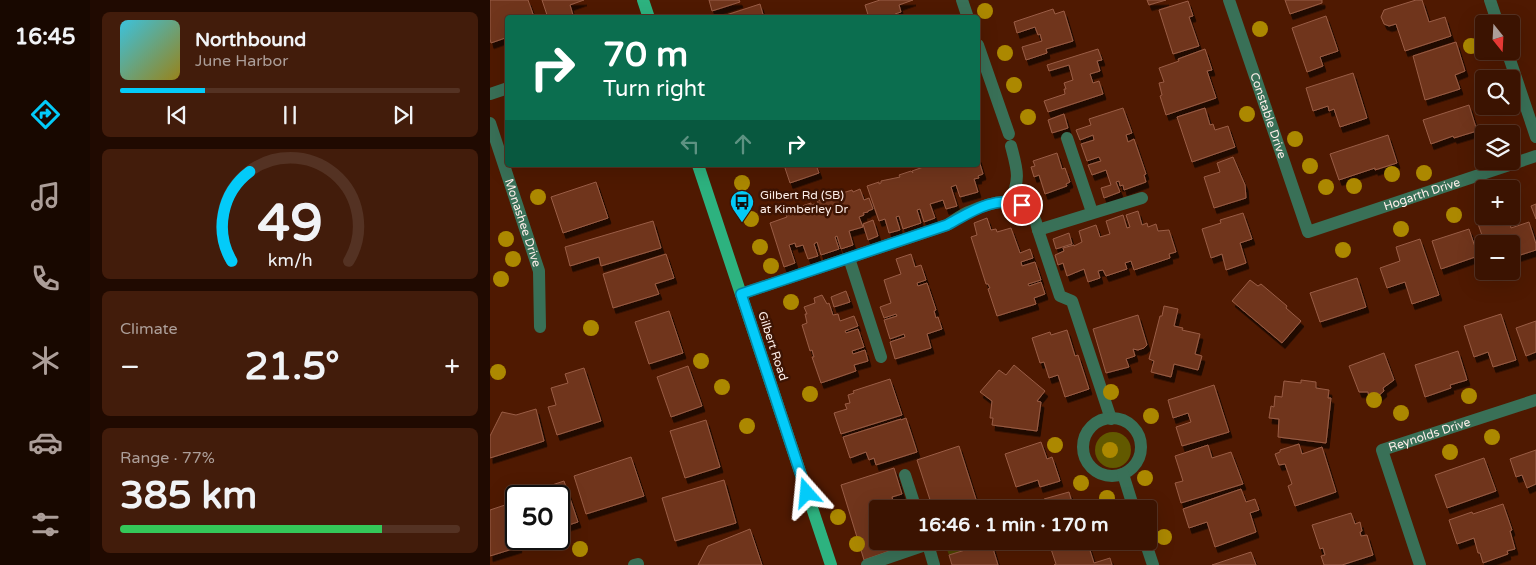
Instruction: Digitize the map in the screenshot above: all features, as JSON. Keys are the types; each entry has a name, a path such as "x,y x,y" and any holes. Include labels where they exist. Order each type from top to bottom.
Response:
{"main road":[{"path":"643,0 648,15"},
{"name":"Gilbert Road","path":"699,167 831,565"}],"street":[{"path":"962,0 967,15"},
{"name":"Constable Drive","path":"1229,0 1308,232"},
{"path":"1490,0 1495,15"},
{"path":"980,51 1010,140 1016,167 1016,188 1010,201"},
{"path":"1510,60 1536,137"},
{"path":"490,94 505,89"},
{"name":"Monashee Drive","path":"490,123 539,271 540,326"},
{"path":"1067,138 1092,212"},
{"name":"Hogarth Drive","path":"1308,232 1536,156"},
{"path":"1038,230 1142,198"},
{"path":"741,294 947,225 971,211 1001,202 1010,201 1022,205 1033,215 1060,296 1072,301 1111,419"},
{"path":"849,258 881,357"},
{"name":"Reynolds Drive","path":"1420,565 1382,450 1536,400"},
{"path":"1111,419 1122,420 1131,426 1137,433 1141,452 1137,462 1131,469 1123,474 1114,476 1096,471 1085,457 1083,448 1084,439 1088,431 1095,424 1111,419"},
{"path":"1123,474 1131,500"},
{"path":"905,475 913,500"},
{"path":"867,565 908,550"},
{"path":"929,550 934,565"},
{"path":"1148,550 1153,565"}],"shaded area":[{"path":"1113,432 1126,437 1131,450 1126,463 1113,468 1100,463 1095,450 1100,437"},
{"path":"947,550 965,550 949,555"}],"building":[{"path":"490,0 528,0 533,14 505,15 505,38 491,43"},
{"path":"542,0 584,0 570,5 573,15 547,15"},
{"path":"709,0 739,0 740,2 712,11"},
{"path":"880,0 913,0 899,5 901,12 895,15 868,15 865,5"},
{"path":"1147,0 1166,0 1149,5"},
{"path":"1285,0 1322,0 1322,3 1290,14"},
{"path":"1416,0 1422,0 1429,22 1445,17 1451,36 1405,51 1396,24 1389,26 1384,24 1381,17 1384,10"},
{"path":"1188,1 1193,16 1189,17 1199,46 1173,54 1159,10"},
{"path":"760,4 763,15 726,15"},
{"path":"1053,9 1055,14 1064,11 1073,41 1046,49 1047,53 1026,60 1022,47 1042,41 1040,34 1038,35 1035,27 1017,33 1014,22"},
{"path":"1326,16 1338,51 1320,57 1323,66 1307,72 1292,28"},
{"path":"1456,42 1465,71 1455,75 1460,89 1425,100 1413,56"},
{"path":"1098,49 1102,60 1097,61 1100,71 1090,74 1093,83 1099,81 1103,94 1048,112 1044,101 1065,94 1064,83 1073,80 1069,65 1049,71 1047,65"},
{"path":"1205,49 1212,70 1207,71 1216,98 1166,115 1160,96 1162,95 1159,83 1164,82 1159,68"},
{"path":"1353,73 1367,118 1340,127 1334,109 1329,111 1328,106 1313,111 1306,88"},
{"path":"1469,105 1475,125 1475,132 1454,138 1453,136 1431,144 1423,120"},
{"path":"1123,108 1132,133 1126,135 1128,142 1134,139 1146,174 1144,175 1146,182 1124,190 1123,185 1120,186 1119,181 1116,182 1120,192 1104,198 1101,188 1111,185 1106,170 1092,175 1088,165 1101,161 1099,157 1087,161 1081,144 1094,140 1093,135 1080,140 1076,130 1091,125 1089,119"},
{"path":"1205,108 1210,125 1213,124 1215,130 1228,126 1235,147 1192,162 1177,117"},
{"path":"1064,114 1068,128 1052,133 1048,120"},
{"path":"1388,135 1397,163 1339,180 1330,154"},
{"path":"1057,153 1062,169 1065,168 1070,182 1066,184 1067,186 1045,194 1039,175 1034,177 1031,167 1035,166 1033,161"},
{"path":"1233,157 1245,185 1246,198 1214,208 1204,177 1220,172 1217,163"},
{"path":"980,164 983,174 978,176 979,178 974,179 978,192 960,197 956,185 951,187 957,206 946,209 943,200 930,204 935,218 924,222 920,209 917,210 921,223 903,229 899,216 896,217 900,230 889,233 885,219 879,221 867,186 900,177 899,175 911,171 913,173 912,171 923,167 980,167"},
{"path":"785,167 817,167 819,173 790,183"},
{"path":"596,182 608,218 563,233 551,197"},
{"path":"860,189 864,200 869,198 873,209 859,217 863,227 849,231 853,245 841,249 837,236 835,237 839,249 821,255 817,242 814,244 818,256 808,259 803,245 796,247 795,243 789,245 795,263 784,267 770,223 787,217 785,212"},
{"path":"1536,204 1536,219 1531,206"},
{"path":"1138,211 1142,225 1147,223 1148,227 1156,224 1158,231 1169,230 1176,252 1169,254 1170,258 1134,270 1131,261 1125,263 1127,269 1106,276 1103,270 1098,271 1100,278 1088,282 1084,269 1067,276 1063,263 1058,265 1055,255 1064,251 1063,248 1082,242 1079,231 1096,225 1100,237 1110,234 1106,221 1123,215 1127,228 1130,227 1126,215"},
{"path":"1243,213 1252,239 1240,243 1246,263 1226,270 1222,254 1211,258 1202,229 1221,223 1220,220"},
{"path":"987,218 991,230 996,229 997,232 1011,228 1020,253 1030,249 1033,258 1021,262 1022,266 1035,262 1041,280 1028,284 1029,286 1041,282 1045,294 1034,298 1036,304 997,316 988,289 990,288 986,284 971,237 977,235 974,223"},
{"path":"873,220 878,236 868,240 863,224"},
{"path":"653,221 661,248 601,266 599,257 570,266 565,247"},
{"path":"1529,222 1536,250 1520,255 1520,235 1482,235 1478,225 1510,225 1511,228"},
{"path":"1469,229 1475,247 1475,257 1441,269 1432,241"},
{"path":"1069,233 1072,244 1056,249 1053,239"},
{"path":"1420,239 1439,295 1412,304 1405,282 1387,288 1380,268 1400,261 1396,247"},
{"path":"666,254 674,278 655,284 659,294 613,308 603,274"},
{"path":"911,254 915,267 921,265 926,280 917,283 918,286 927,283 936,310 934,311 936,318 938,317 942,329 927,334 931,348 895,359 890,342 905,337 904,334 890,339 884,320 897,316 896,314 884,318 880,307 891,303 884,280 901,274 896,259"},
{"path":"1357,278 1366,307 1320,322 1310,293"},
{"path":"1250,280 1258,286 1261,284 1287,306 1286,308 1301,321 1282,343 1232,301"},
{"path":"846,291 850,302 834,307 831,297"},
{"path":"822,295 827,304 829,303 833,315 838,314 840,321 854,316 858,326 845,331 846,333 858,329 864,347 852,351 853,354 865,350 868,361 854,365 856,371 821,383 812,357 814,357 812,350 810,351 802,325 807,323 805,314 807,314 804,307 815,303 814,298"},
{"path":"1164,306 1178,309 1174,326 1200,334 1195,354 1202,356 1198,370 1174,364 1171,377 1151,372 1154,361 1149,359"},
{"path":"669,311 683,353 649,364 635,322"},
{"path":"1501,314 1516,360 1493,367 1488,352 1474,357 1464,326"},
{"path":"1138,315 1147,345 1138,350 1133,349 1135,356 1126,359 1129,367 1106,373 1093,329"},
{"path":"1536,321 1536,352 1526,356 1516,328"},
{"path":"1067,330 1075,356 1078,355 1089,389 1065,397 1058,375 1049,378 1044,362 1040,363 1032,338 1050,332 1051,335"},
{"path":"1458,351 1467,380 1450,385 1451,388 1425,397 1415,365"},
{"path":"1384,353 1394,380 1383,388 1384,391 1377,397 1369,397 1368,392 1359,392 1349,366"},
{"path":"1014,365 1045,391 1037,401 1041,402 1037,431 992,425 993,418 990,418 992,401 980,392 999,370 1006,375"},
{"path":"688,366 702,406 671,417 657,377"},
{"path":"584,368 601,421 557,435 548,407 556,405 551,388 568,383 565,374"},
{"path":"890,379 902,415 841,434 834,413 847,409 845,404 850,403 848,395 854,393 853,391"},
{"path":"1301,380 1316,382 1316,388 1329,390 1328,398 1331,398 1326,443 1278,437 1279,419 1269,418 1271,406 1274,407 1275,396 1282,397 1284,381 1301,383"},
{"path":"1214,385 1229,432 1182,446 1176,427 1191,422 1188,413 1173,418 1168,400"},
{"path":"536,409 544,441 490,458 490,436 502,412 516,415"},
{"path":"906,418 917,452 876,465 874,458 869,460 866,452 850,458 843,437"},
{"path":"706,420 720,467 685,478 670,431"},
{"path":"1041,442 1047,459 1052,457 1060,481 1040,487 1038,480 1016,487 1005,454"},
{"path":"1299,444 1302,454 1322,447 1336,492 1295,506 1288,486 1292,484 1285,464 1279,465 1275,454 1280,452 1280,450"},
{"path":"1208,445 1212,458 1231,452 1243,484 1181,503 1175,483 1183,481 1175,456"},
{"path":"959,446 976,500 930,500 917,460"},
{"path":"1536,450 1536,484 1527,488 1522,475 1516,477 1510,459"},
{"path":"631,457 644,496 586,514 574,476"},
{"path":"1484,458 1496,491 1447,508 1435,475"},
{"path":"894,468 902,494 892,497 893,500 869,500 869,550 892,550 864,560 841,485"},
{"path":"724,480 736,523 675,541 662,498"},
{"path":"564,481 565,485 552,485"},
{"path":"1241,489 1246,502 1255,499 1259,510 1250,513 1256,532 1215,547 1207,522 1189,528 1183,509"},
{"path":"1069,492 1071,500 1044,500"},
{"path":"570,499 578,522 570,525"},
{"path":"1503,504 1512,530 1510,531 1515,549 1507,551 1508,554 1483,563 1474,538 1457,544 1449,520"},
{"path":"505,505 505,550 509,550 490,556 490,510"},
{"path":"1351,513 1355,524 1360,522 1361,536 1367,535 1373,555 1342,565 1324,565 1321,556 1325,555 1323,548 1320,549 1312,525"},
{"path":"750,529 762,565 698,565 708,546"},
{"path":"965,550 993,550 998,565 952,565 949,555"},
{"path":"1051,550 1090,550 1094,563 1110,558 1112,565 1054,565 1056,564"},
{"path":"1251,552 1256,565 1212,565"}],"place":[{"name":"Gilbert Rd (SB) at Kimberley Dr","path":"742,223"}],"route":[{"path":"807,493 741,294 947,225 971,211 991,204 1010,201 1022,205"}]}
